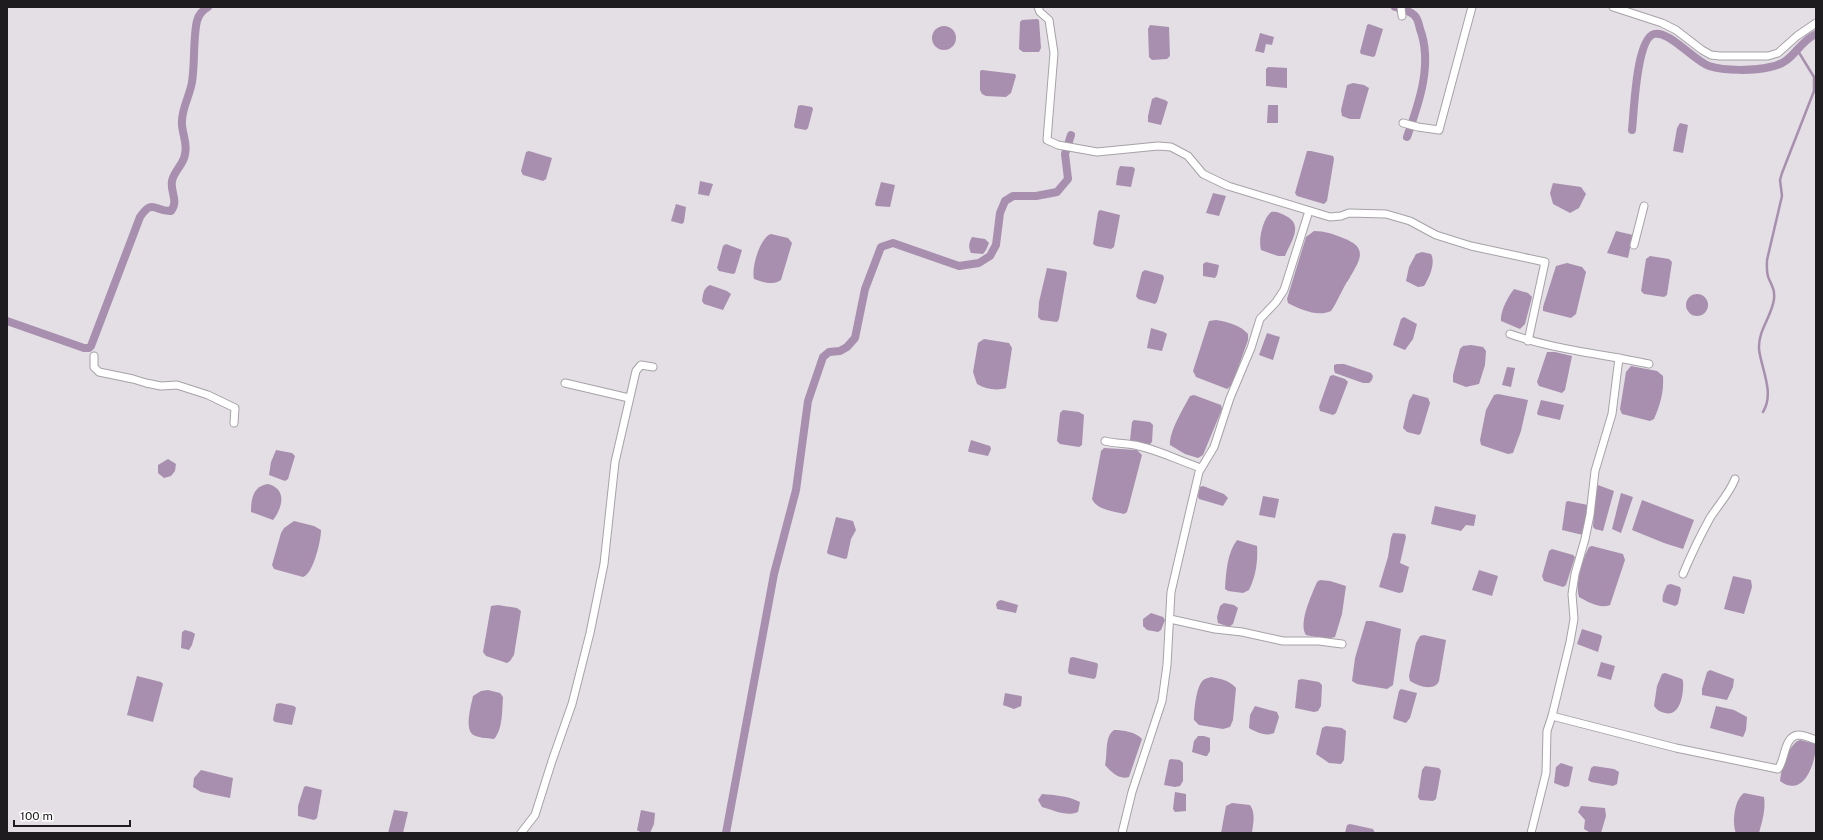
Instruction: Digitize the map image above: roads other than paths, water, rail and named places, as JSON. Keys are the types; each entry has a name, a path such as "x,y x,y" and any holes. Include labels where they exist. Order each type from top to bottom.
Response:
{"street":[{"path":"1038,7 1040,12 1049,20 1054,53 1054,66 1046,136 1047,140 1058,145 1097,152 1111,152 1158,146 1171,147 1188,156 1203,174 1212,179 1228,186 1309,211 1330,217 1341,216 1349,213 1386,214 1410,221 1436,234 1471,246 1545,262 1528,341"},
{"path":"1401,7 1402,16"},
{"path":"1403,123 1439,130 1472,7"},
{"path":"1613,7 1662,23 1676,30 1702,50 1711,55 1720,56 1768,56 1778,53 1797,36 1816,23"},
{"path":"1634,245 1644,206"},
{"path":"1122,833 1132,792 1162,701 1167,665 1171,592 1201,468 1214,447 1230,398 1251,348 1260,319 1276,302 1284,290 1309,211"},
{"path":"1510,334 1528,341 1558,349 1583,351 1649,364"},
{"path":"94,356 94,367 99,372 111,373 161,386 177,385 208,395 233,406 236,412 234,423"},
{"path":"1531,833 1546,773 1547,731 1552,716 1574,620 1572,594 1575,574 1585,539 1590,514 1594,471 1612,414 1619,358"},
{"path":"521,833 535,815 572,704 590,633 604,564 606,532 615,462 629,398 638,367 653,367"},
{"path":"565,384 629,398"},
{"path":"1105,441 1155,450 1201,468"},
{"path":"1682,574 1711,517 1730,492 1735,479"},
{"path":"1170,619 1215,629 1242,632 1283,641 1319,641 1342,644"},
{"path":"1552,716 1676,748 1778,769 1789,741 1793,736 1799,735 1816,740"}],"waterway":[{"path":"7,321 84,348 89,348 91,346 140,217 144,211 151,207 166,211 171,211 173,207 174,200 172,181 183,161 186,150 182,116 192,82 197,21 202,11 208,7"},
{"path":"1395,7 1410,12 1414,15 1419,24 1424,42 1425,70 1423,83 1416,111 1407,137"},
{"path":"1632,130 1635,93 1640,62 1643,49 1648,39 1654,34 1660,34 1674,41 1709,66 1740,70 1778,65 1790,57 1804,42 1816,34"},
{"path":"1763,412 1768,397 1768,389 1760,356 1759,342 1773,305 1774,296 1773,288 1767,274 1767,260 1782,196 1780,180 1814,91 1814,77 1798,51"},
{"path":"726,833 774,574 796,490 808,401 823,357 829,352 840,351 847,347 855,338 865,289 881,247 893,243 959,266 979,263 990,256 996,245 1000,213 1005,201 1013,196 1036,196 1057,192 1068,179 1065,154 1071,135"}]}
